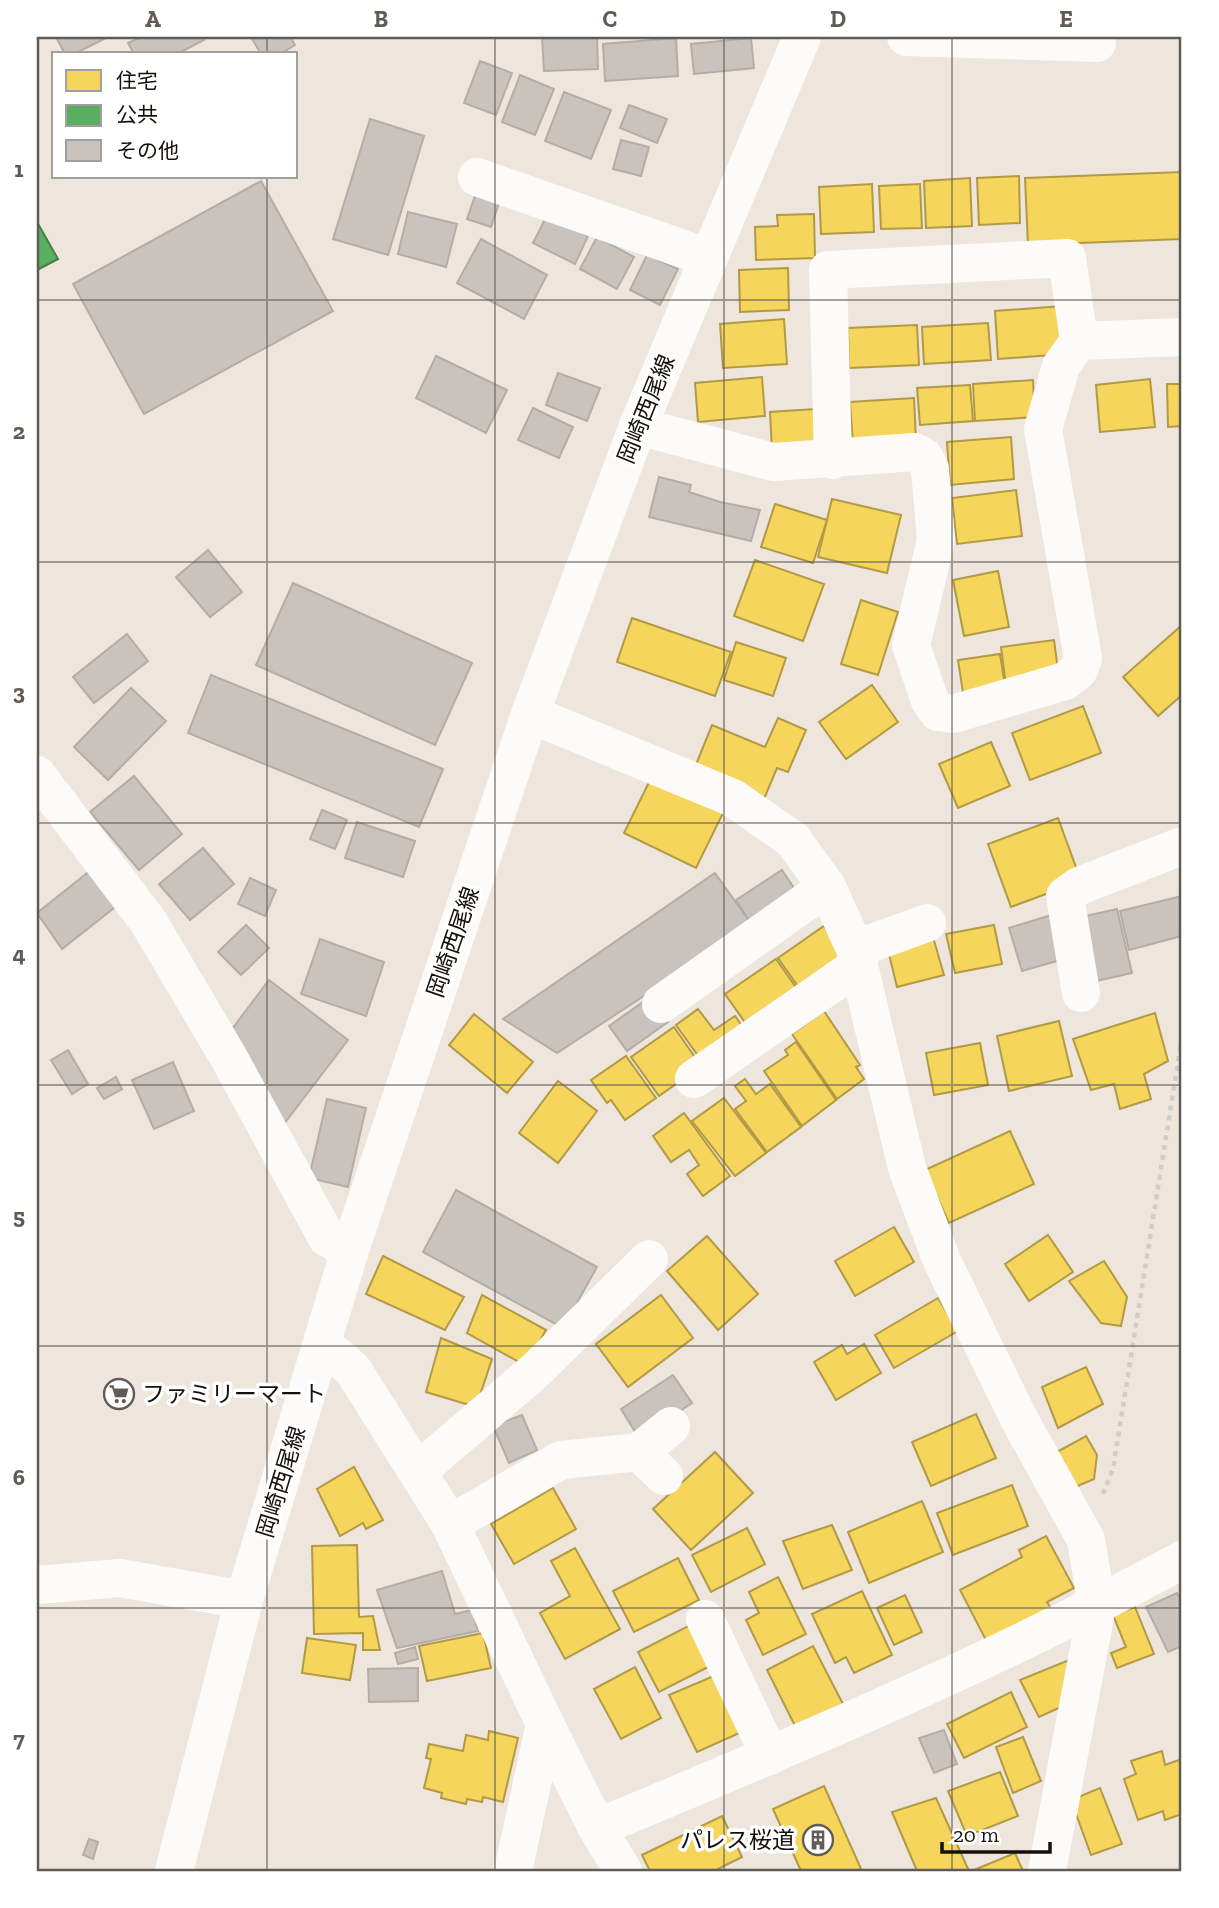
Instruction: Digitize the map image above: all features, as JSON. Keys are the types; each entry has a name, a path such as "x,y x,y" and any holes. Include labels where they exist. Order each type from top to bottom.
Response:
{"street":[{"name":"岡崎西尾線","path":"174,1871 244,1600 322,1350 350,1250 530,714 638,426 802,37"},
{"path":"906,37 1097,43"},
{"path":"477,177 709,258"},
{"path":"638,426 773,462 833,460 915,452 924,457 930,469 936,540 911,645 930,701 938,712 953,715 1065,681 1079,670 1083,657 1043,429 1061,366 1079,341 1067,258 828,270 833,460"},
{"path":"1079,341 1182,337"},
{"path":"530,714 733,798 793,840 827,887 857,957 907,1168 942,1261 1018,1417 1086,1540 1097,1606 1047,1871"},
{"path":"37,775 148,921 229,1058 327,1238 350,1250"},
{"path":"1081,993 1065,896 1079,886 1182,846"},
{"path":"661,1004 827,887"},
{"path":"694,1079 857,957 926,923"},
{"path":"418,1471 536,1370 649,1259"},
{"path":"322,1350 336,1355 352,1370 450,1524 545,1724 597,1828 623,1871"},
{"path":"450,1524 561,1460 651,1464 671,1426"},
{"path":"597,1828 770,1756 1097,1606 1182,1560"},
{"path":"37,1584 120,1578 244,1600"},
{"path":"705,1619 770,1756"},
{"path":"513,1871 545,1724"}],"path":[{"path":"1086,1540 1113,1469 1182,1037"}],"building: 住宅":[{"path":"1182,172 1182,239 1028,245 1025,178"},
{"path":"1019,176 1020,223 979,225 977,178"},
{"path":"970,178 972,226 926,228 924,181"},
{"path":"872,184 874,232 821,234 819,187"},
{"path":"920,184 922,228 881,229 879,186"},
{"path":"814,214 815,258 756,260 755,227 778,226 777,215"},
{"path":"788,268 789,310 740,312 739,270"},
{"path":"1062,306 1065,354 998,359 995,311"},
{"path":"784,319 787,364 723,368 720,324"},
{"path":"988,323 991,360 924,364 922,327"},
{"path":"917,325 919,365 849,368 848,328"},
{"path":"762,377 765,416 698,422 695,383"},
{"path":"1150,379 1155,427 1100,432 1096,385"},
{"path":"1033,380 1035,417 975,421 973,384"},
{"path":"1167,384 1182,384 1182,426 1168,427"},
{"path":"970,385 973,421 920,425 917,388"},
{"path":"914,398 916,440 853,444 850,402"},
{"path":"815,409 817,448 772,451 770,412"},
{"path":"1011,437 1014,479 950,485 947,442"},
{"path":"1016,490 1022,536 957,544 952,498"},
{"path":"832,499 901,515 887,573 818,557"},
{"path":"775,504 827,520 813,563 761,547"},
{"path":"755,560 824,584 803,641 734,616"},
{"path":"998,571 1009,627 964,636 953,580"},
{"path":"861,600 898,612 878,675 841,664"},
{"path":"632,618 731,652 715,696 617,662"},
{"path":"1182,625 1182,695 1158,716 1123,677"},
{"path":"1054,640 1059,678 1006,685 1001,647"},
{"path":"736,642 786,658 773,696 724,680"},
{"path":"1000,654 1005,686 964,699 958,660"},
{"path":"872,685 898,722 846,759 819,722"},
{"path":"1083,706 1101,753 1030,780 1012,733"},
{"path":"778,718 806,730 788,772 777,768 764,799 693,772 712,725 765,747"},
{"path":"991,742 1010,786 958,808 939,764"},
{"path":"652,776 724,811 696,868 624,833"},
{"path":"1058,818 1081,881 1011,907 988,844"},
{"path":"994,925 1002,964 955,973 946,934"},
{"path":"824,926 850,963 804,995 778,958"},
{"path":"933,937 944,975 897,987 888,950"},
{"path":"776,959 802,996 751,1031 725,994"},
{"path":"698,1009 714,1030 735,1016 747,1033 704,1064 676,1025"},
{"path":"824,1011 860,1065 856,1067 864,1079 837,1099 792,1034"},
{"path":"1155,1013 1168,1061 1144,1074 1151,1099 1120,1109 1114,1084 1091,1090 1073,1039"},
{"path":"474,1014 533,1062 507,1093 449,1045"},
{"path":"1059,1021 1072,1076 1009,1091 997,1036"},
{"path":"674,1027 701,1066 659,1096 631,1057"},
{"path":"796,1042 836,1100 802,1126 764,1071 788,1055 785,1050"},
{"path":"980,1043 988,1085 934,1095 926,1053"},
{"path":"626,1056 656,1098 625,1120 611,1100 607,1103 591,1080"},
{"path":"745,1079 756,1094 770,1084 801,1127 767,1152 735,1109 746,1101 735,1086"},
{"path":"558,1081 597,1111 558,1163 519,1133"},
{"path":"724,1098 766,1153 735,1176 692,1121"},
{"path":"684,1113 730,1176 703,1196 687,1174 699,1165 689,1150 671,1162 653,1136"},
{"path":"1010,1131 1034,1184 949,1223 925,1170"},
{"path":"894,1227 914,1262 855,1296 835,1261"},
{"path":"1048,1235 1073,1272 1029,1301 1005,1264"},
{"path":"707,1236 758,1294 718,1330 667,1271"},
{"path":"383,1256 464,1297 445,1330 366,1294"},
{"path":"1104,1261 1127,1297 1121,1326 1101,1323 1069,1281"},
{"path":"482,1295 546,1330 526,1366 467,1333"},
{"path":"661,1295 693,1338 628,1387 596,1344"},
{"path":"938,1298 958,1331 894,1368 875,1335"},
{"path":"441,1338 492,1359 476,1407 426,1392"},
{"path":"864,1344 881,1373 836,1400 814,1362 842,1345 847,1354"},
{"path":"1086,1367 1103,1404 1058,1428 1042,1387"},
{"path":"976,1414 996,1458 931,1486 912,1442"},
{"path":"1086,1436 1097,1455 1094,1479 1073,1488 1055,1453"},
{"path":"715,1452 753,1493 691,1550 653,1509"},
{"path":"354,1467 383,1520 366,1529 363,1523 340,1536 317,1489"},
{"path":"1012,1485 1028,1526 953,1555 937,1513"},
{"path":"553,1488 576,1529 514,1564 491,1524"},
{"path":"922,1501 943,1552 869,1583 848,1532"},
{"path":"832,1525 852,1570 803,1589 783,1541"},
{"path":"747,1528 765,1564 711,1592 692,1555"},
{"path":"1046,1536 1074,1588 1047,1602 1052,1610 988,1644 960,1590 1022,1557 1019,1550"},
{"path":"357,1545 359,1617 373,1616 380,1650 363,1650 363,1633 314,1634 312,1546"},
{"path":"575,1548 620,1629 565,1659 540,1613 570,1596 551,1561"},
{"path":"678,1558 699,1600 634,1632 613,1591"},
{"path":"778,1577 806,1634 763,1655 746,1620 759,1613 749,1592"},
{"path":"862,1591 892,1655 854,1673 846,1657 835,1663 812,1614"},
{"path":"905,1595 922,1632 894,1645 877,1608"},
{"path":"1135,1607 1154,1654 1117,1668 1111,1653 1126,1647 1113,1615"},
{"path":"696,1622 716,1663 659,1692 638,1652"},
{"path":"483,1633 491,1668 427,1681 419,1646"},
{"path":"307,1638 356,1645 350,1680 302,1673"},
{"path":"813,1646 844,1706 797,1730 767,1670"},
{"path":"1069,1660 1063,1706 1039,1717 1020,1680"},
{"path":"635,1667 661,1718 621,1739 594,1689"},
{"path":"716,1675 744,1731 697,1752 669,1695"},
{"path":"1011,1692 1027,1727 964,1758 947,1724"},
{"path":"489,1731 518,1738 503,1802 483,1797 482,1802 467,1799 466,1804 441,1798 442,1793 424,1788 431,1759 426,1758 429,1744 463,1751 466,1735 488,1740"},
{"path":"1023,1737 1041,1781 1013,1793 996,1747"},
{"path":"1162,1751 1165,1765 1182,1759 1182,1814 1165,1820 1163,1811 1138,1820 1124,1779 1136,1774 1131,1761"},
{"path":"1000,1772 1018,1816 967,1836 948,1791"},
{"name":"パレス桜道","path":"824,1786 862,1871 801,1871 773,1809"},
{"path":"1100,1788 1122,1844 1091,1855 1071,1800"},
{"path":"936,1798 969,1871 917,1871 892,1812"},
{"path":"722,1816 742,1857 714,1871 650,1871 642,1855"},
{"path":"1015,1853 1023,1871 974,1870"}],"building: 公共":[{"path":"37,222 58,259 37,270"}],"building: その他":[{"path":"56,37 108,37 78,52 64,52"},
{"path":"141,37 202,37 204,40 181,52 133,52 128,43"},
{"path":"251,37 290,37 295,45 283,52 260,52"},
{"path":"542,37 597,37 598,69 544,71"},
{"path":"676,38 678,76 605,81 603,44"},
{"path":"751,38 754,68 694,74 691,44"},
{"path":"480,61 512,73 496,115 464,103"},
{"path":"520,75 554,89 535,135 502,122"},
{"path":"564,92 611,110 591,159 545,141"},
{"path":"629,105 667,119 657,143 620,128"},
{"path":"370,119 424,136 388,255 333,239"},
{"path":"621,140 649,147 641,176 613,169"},
{"path":"261,181 333,311 144,414 73,284"},
{"path":"476,193 500,200 491,227 467,219"},
{"path":"408,212 457,224 446,267 398,254"},
{"path":"547,215 588,236 575,264 533,243"},
{"path":"597,237 634,257 617,289 580,269"},
{"path":"481,239 547,275 524,319 457,283"},
{"path":"647,255 678,269 660,305 630,290"},
{"path":"436,356 507,390 486,433 416,398"},
{"path":"558,373 600,388 587,421 546,405"},
{"path":"533,408 573,427 559,458 518,440"},
{"path":"659,477 691,485 689,492 760,510 751,541 649,517"},
{"path":"208,550 242,592 210,617 176,577"},
{"path":"293,583 472,663 435,745 256,665"},
{"path":"127,634 148,661 94,703 73,677"},
{"path":"211,675 443,769 419,827 188,733"},
{"path":"131,688 166,721 108,780 74,747"},
{"path":"134,776 182,834 139,870 90,812"},
{"path":"322,810 347,820 335,849 310,839"},
{"path":"357,822 415,841 403,877 345,858"},
{"path":"203,848 234,884 190,920 159,884"},
{"path":"91,870 119,904 62,949 37,913"},
{"path":"782,870 798,894 752,925 736,900"},
{"path":"715,873 752,925 557,1053 503,1019"},
{"path":"250,878 276,890 265,916 238,904"},
{"path":"1182,896 1182,936 1129,950 1120,911"},
{"path":"1117,909 1132,973 1092,982 1077,918"},
{"path":"1058,913 1071,957 1022,971 1009,928"},
{"path":"246,925 269,948 241,975 218,952"},
{"path":"320,939 384,962 366,1016 301,994"},
{"path":"269,980 348,1040 284,1124 226,1037"},
{"path":"650,997 668,1022 627,1051 609,1026"},
{"path":"68,1050 88,1084 72,1094 51,1060"},
{"path":"173,1062 194,1111 154,1129 132,1080"},
{"path":"116,1077 122,1089 104,1099 97,1088"},
{"path":"327,1099 366,1108 348,1187 309,1178"},
{"path":"456,1190 597,1267 563,1328 423,1252"},
{"path":"673,1375 692,1403 639,1438 621,1409"},
{"path":"522,1415 537,1450 509,1463 493,1426"},
{"path":"442,1571 455,1614 472,1610 478,1631 397,1648 377,1590"},
{"path":"1177,1593 1182,1601 1182,1646 1168,1652 1146,1607"},
{"path":"415,1647 418,1659 398,1664 395,1653"},
{"path":"418,1668 418,1701 369,1702 368,1669"},
{"path":"944,1730 957,1764 934,1773 919,1738"},
{"path":"89,1839 98,1842 93,1859 83,1855"}],"place":[{"name":"ファミリーマート","path":"119,1394"},
{"name":"パレス桜道","path":"818,1840"}]}
